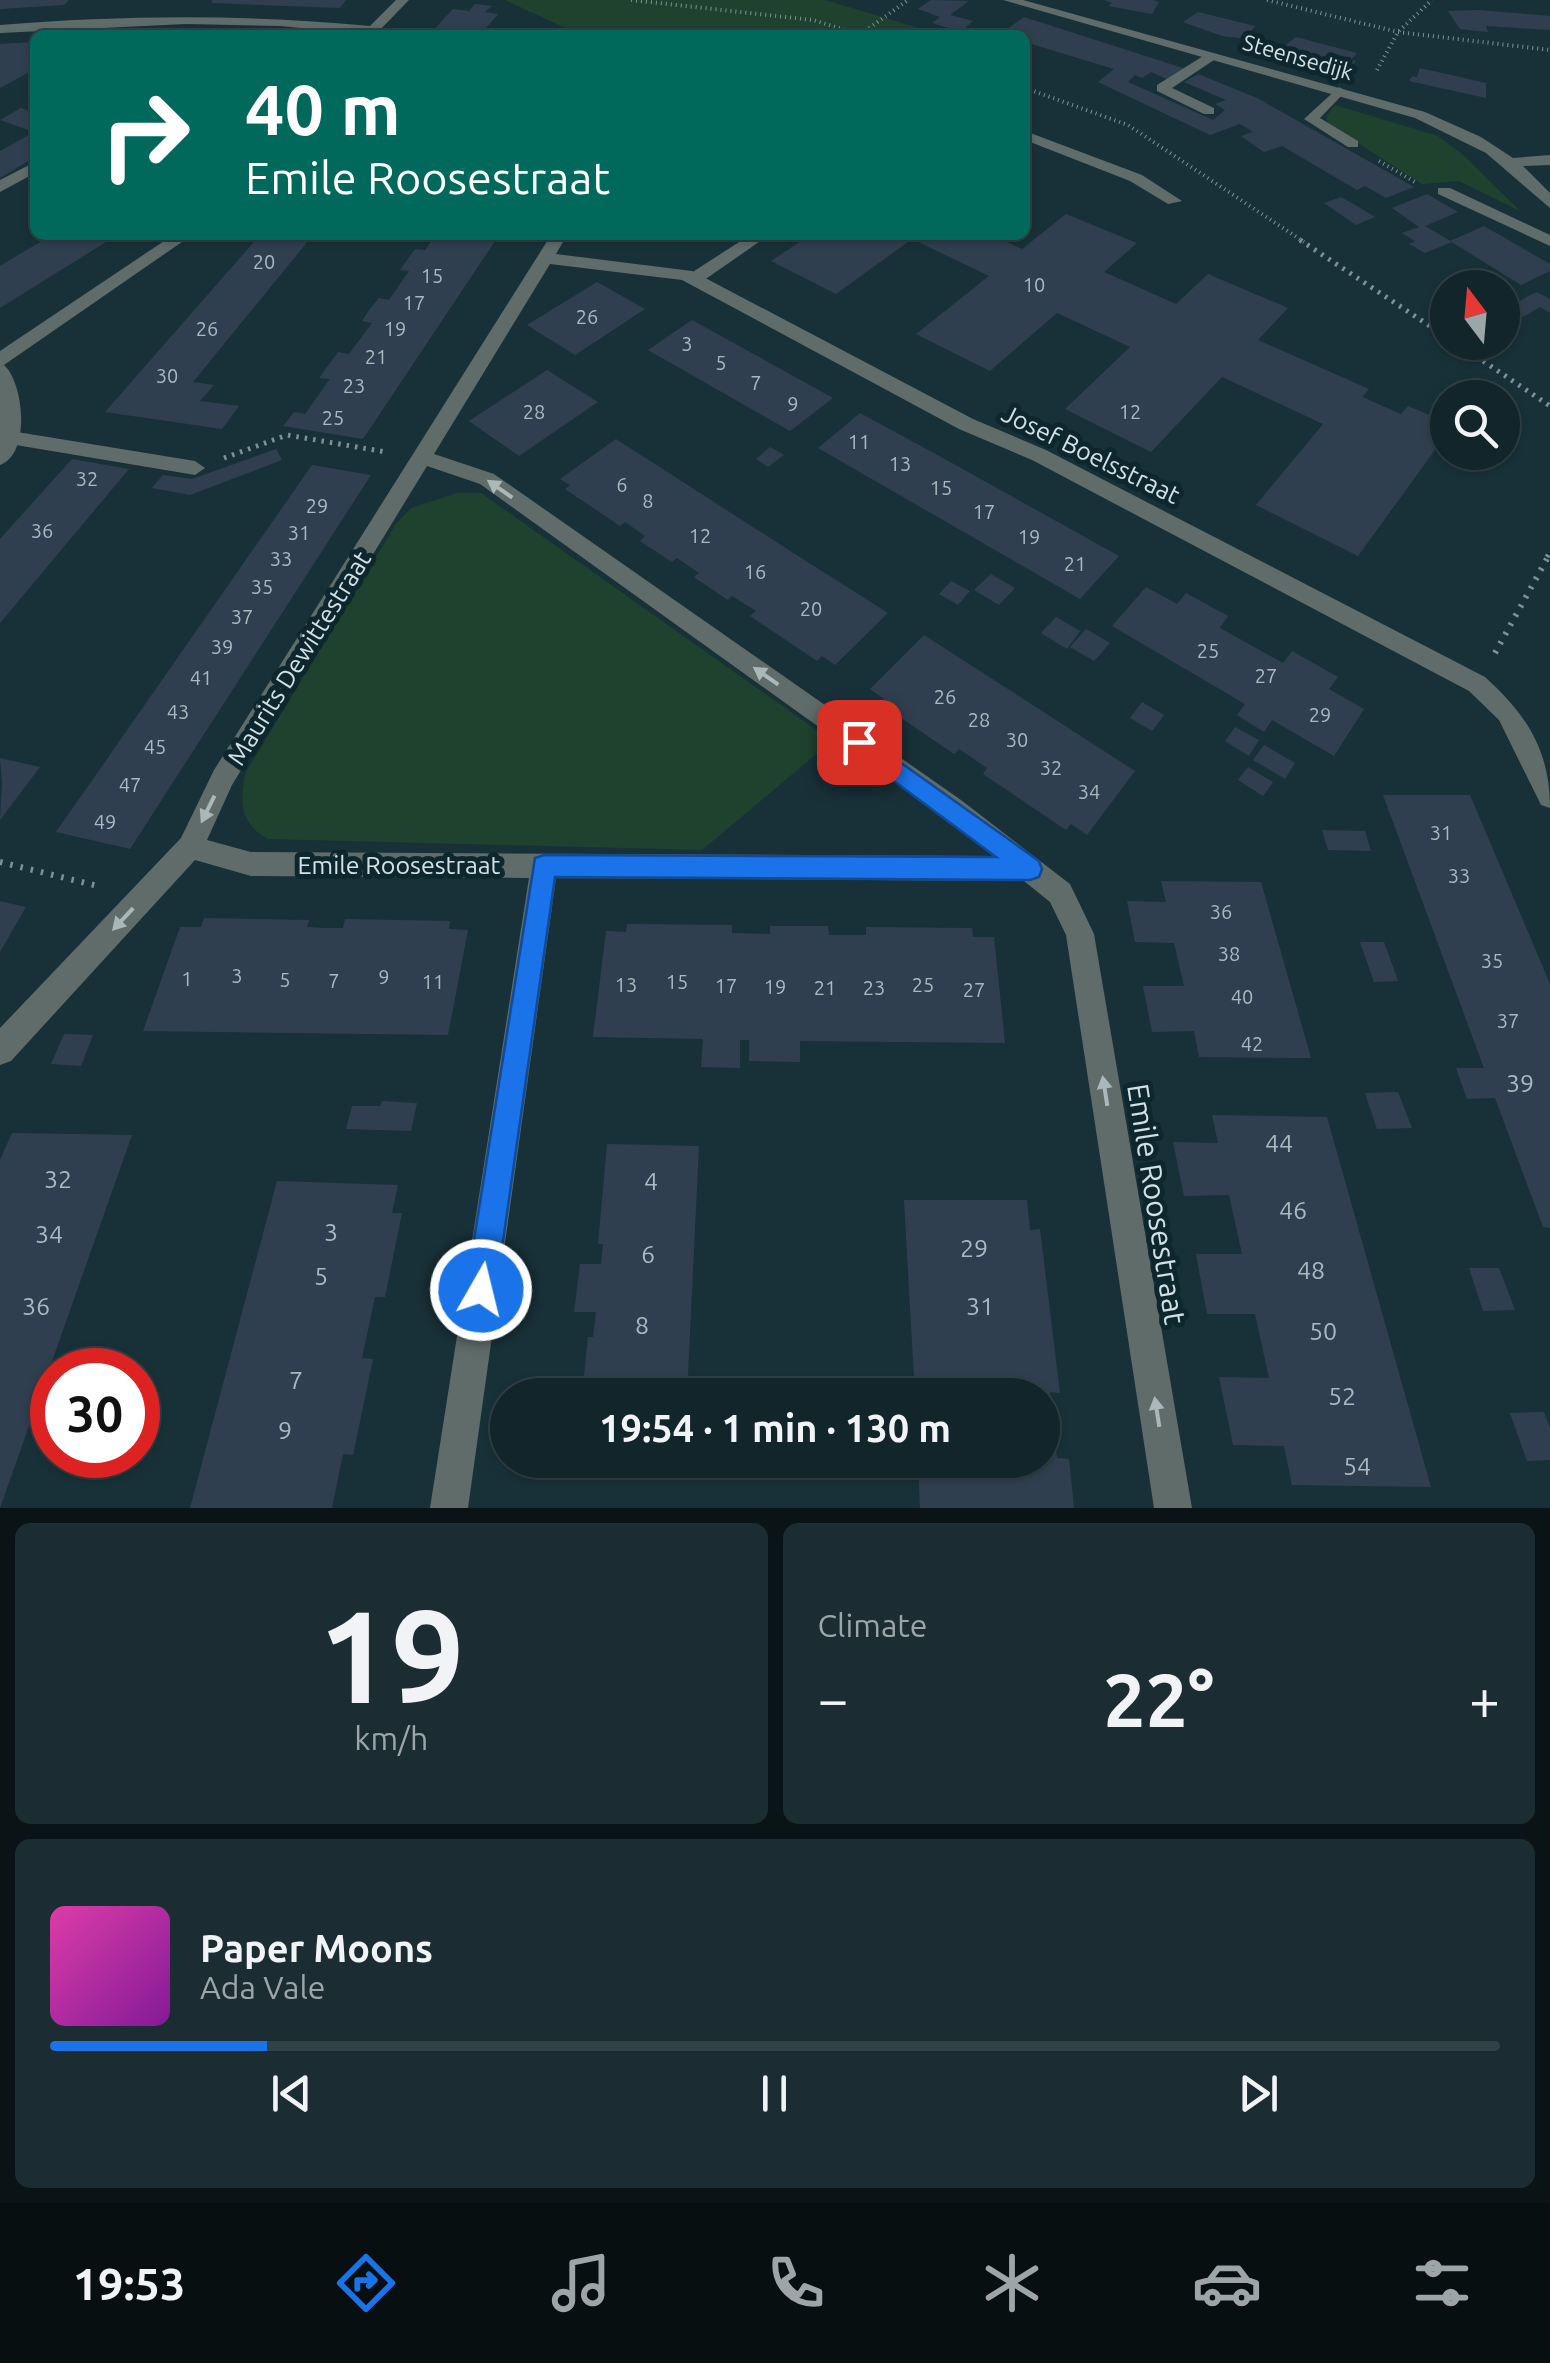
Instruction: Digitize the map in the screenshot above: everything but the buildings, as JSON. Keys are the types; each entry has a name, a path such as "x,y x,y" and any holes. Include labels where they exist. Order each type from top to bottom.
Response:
{"street":[{"path":"372,30 402,0"},
{"name":"Steensedijk","path":"1009,0 1339,91 1436,122 1512,162 1550,204"},
{"path":"0,29 188,21 314,23 358,30"},
{"path":"1209,111 1162,88 1213,56"},
{"path":"1339,91 1311,119 1353,144"},
{"path":"1030,137 1136,178 1174,201"},
{"path":"1512,162 1550,160"},
{"path":"0,186 30,170"},
{"path":"1444,191 1550,241"},
{"path":"0,360 177,240"},
{"name":"Maurits Dewittestraat","path":"0,1050 190,848 223,778 555,240"},
{"path":"694,279 753,240"},
{"name":"Josef Boelsstraat","path":"546,258 686,274 966,424 1040,455 1477,684 1508,713 1550,797"},
{"path":"0,370 14,416 12,438 0,458"},
{"path":"12,438 195,468"},
{"name":"Emile Roosestraat","path":"424,458 487,479 952,808 1060,894 1080,934 1173,1508"},
{"name":"Emile Roosestraat","path":"190,848 251,864 1030,869"},
{"path":"449,1508 544,866"}],"path":[{"path":"632,0 813,20 845,30"},
{"path":"868,30 908,0"},
{"path":"1267,0 1398,32 1550,50"},
{"path":"1362,98 1398,32 1432,0"},
{"path":"1030,90 1128,125 1430,326"},
{"path":"1353,144 1418,184 1444,191"},
{"path":"1481,360 1550,406"},
{"path":"195,468 288,435 424,458"},
{"path":"1477,684 1550,552"},
{"path":"0,862 143,897"}],"green space":[{"path":"505,0 825,0 926,30 570,30"},
{"path":"1335,105 1438,136 1520,211 1459,181 1422,184 1328,124 1326,117"},
{"path":"457,493 481,493 832,741 702,850 268,839 252,826 244,811 246,772 396,524 411,508"}],"route":[{"path":"481,1290 544,866 1030,869 859,742"}]}
